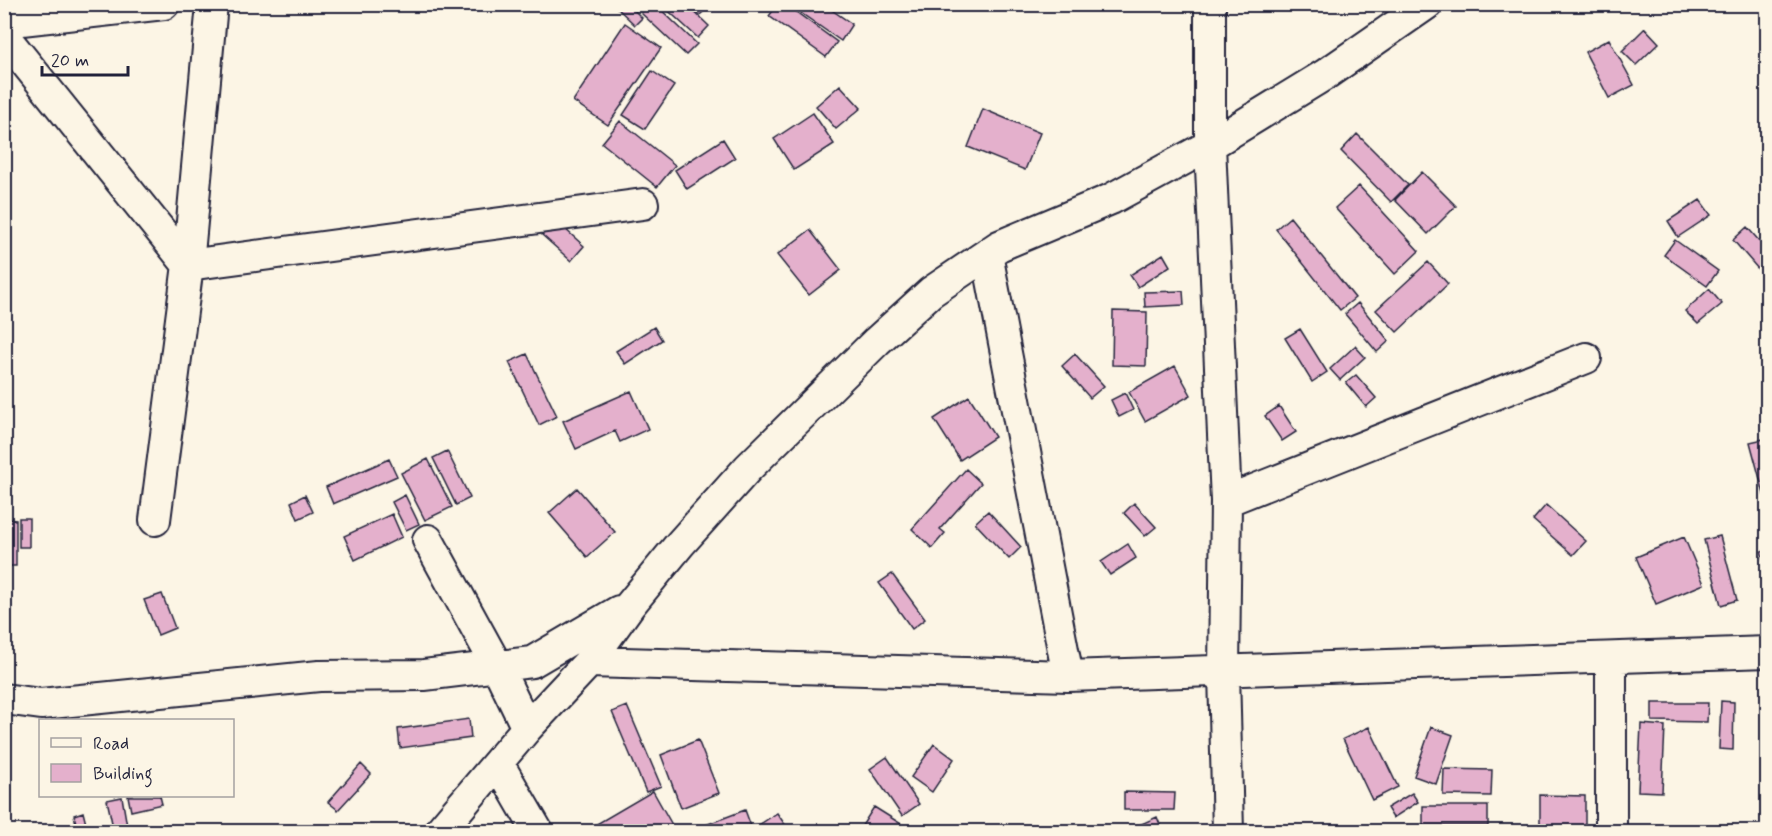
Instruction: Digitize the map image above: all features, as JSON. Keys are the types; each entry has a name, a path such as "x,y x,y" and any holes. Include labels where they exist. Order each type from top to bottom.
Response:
{"street":[{"path":"4,22 164,4"},
{"path":"155,520 188,265 212,4"},
{"path":"1210,4 1210,145 1226,501 1224,672 1228,831"},
{"path":"439,831 527,728 589,662 630,605 680,544 748,468 869,349 931,292 999,246 1111,198 1210,145 1326,74 1427,4"},
{"path":"4,36 188,265"},
{"path":"188,265 643,204"},
{"path":"987,254 1068,676"},
{"path":"1226,501 1586,358"},
{"path":"428,540 497,666 527,728"},
{"path":"4,699 40,705 319,676 424,675 532,662 630,605"},
{"path":"589,662 1068,676 1767,652"},
{"path":"1611,658 1611,831"},
{"path":"498,763 538,831"}],"building":[{"path":"628,4 642,18 635,25 614,5"},
{"path":"649,4 655,4 697,44 686,55 641,13"},
{"path":"661,4 686,4 709,26 698,38"},
{"path":"689,4 701,4 706,9 700,15"},
{"path":"778,4 785,4 837,42 826,57 769,16"},
{"path":"788,4 823,4 852,24 841,41"},
{"path":"625,23 661,48 608,125 573,101"},
{"path":"1645,28 1659,43 1636,65 1622,51"},
{"path":"1609,39 1634,85 1609,98 1585,52"},
{"path":"652,71 674,86 645,129 623,115"},
{"path":"840,85 861,108 836,129 816,106"},
{"path":"983,109 1040,133 1025,170 968,147"},
{"path":"813,113 834,144 794,170 774,139"},
{"path":"620,121 675,165 657,187 602,143"},
{"path":"1357,134 1408,185 1391,202 1341,151"},
{"path":"723,139 735,158 687,189 675,170"},
{"path":"1422,172 1456,206 1428,234 1395,200"},
{"path":"1359,186 1419,251 1395,274 1335,208"},
{"path":"1700,200 1711,215 1678,237 1668,221"},
{"path":"1290,217 1355,298 1340,310 1276,229"},
{"path":"555,220 584,246 571,261 542,235"},
{"path":"1747,227 1768,251 1768,275 1765,277 1733,240"},
{"path":"810,230 841,270 809,295 777,255"},
{"path":"1675,240 1718,271 1707,286 1664,255"},
{"path":"1163,254 1170,266 1138,287 1130,275"},
{"path":"1428,262 1448,284 1397,332 1376,310"},
{"path":"1709,289 1722,304 1698,324 1685,311"},
{"path":"1183,291 1184,305 1145,307 1144,292"},
{"path":"1358,303 1389,341 1377,352 1345,314"},
{"path":"1113,311 1147,312 1146,366 1112,365"},
{"path":"654,327 662,340 625,364 616,351"},
{"path":"1300,329 1327,372 1312,382 1285,338"},
{"path":"1355,346 1365,357 1340,380 1330,369"},
{"path":"527,354 557,416 539,425 509,362"},
{"path":"1075,354 1104,386 1090,398 1062,366"},
{"path":"1175,366 1191,395 1145,421 1129,392"},
{"path":"1356,375 1376,398 1366,407 1346,383"},
{"path":"631,391 648,429 620,442 615,431 576,449 563,421"},
{"path":"1125,393 1133,410 1119,417 1111,400"},
{"path":"969,396 995,437 960,460 934,419"},
{"path":"1279,406 1296,432 1282,441 1265,416"},
{"path":"1768,438 1768,509 1750,442"},
{"path":"447,451 470,498 456,505 433,458"},
{"path":"389,459 397,476 333,504 326,487"},
{"path":"428,459 452,507 425,520 401,473"},
{"path":"966,469 981,483 940,529 945,533 932,548 912,529"},
{"path":"577,488 615,532 587,557 549,513"},
{"path":"305,495 313,512 298,519 291,502"},
{"path":"405,495 419,524 406,530 392,502"},
{"path":"1134,503 1156,527 1145,536 1124,513"},
{"path":"1546,505 1586,541 1573,555 1533,520"},
{"path":"988,511 1021,547 1009,559 975,523"},
{"path":"392,514 402,537 355,560 344,536"},
{"path":"19,518 29,518 29,547 19,547"},
{"path":"4,519 16,520 16,566 4,566"},
{"path":"1720,536 1737,600 1721,605 1704,540"},
{"path":"1684,537 1704,584 1656,604 1636,557"},
{"path":"1128,544 1136,558 1110,575 1101,562"},
{"path":"1768,550 1768,575 1761,551"},
{"path":"892,574 925,619 912,629 879,583"},
{"path":"162,594 175,628 158,635 144,600"},
{"path":"1721,701 1734,702 1733,750 1719,749"},
{"path":"1652,703 1708,703 1707,722 1652,721"},
{"path":"627,706 661,786 646,792 612,712"},
{"path":"469,719 471,738 400,748 398,729"},
{"path":"1641,724 1665,726 1662,792 1638,791"},
{"path":"1369,727 1398,787 1372,800 1343,739"},
{"path":"1431,727 1453,735 1436,784 1414,776"},
{"path":"698,740 719,793 681,808 661,755"},
{"path":"934,744 954,759 932,792 911,777"},
{"path":"887,757 919,804 902,816 870,769"},
{"path":"361,764 371,774 338,810 328,802"},
{"path":"1444,769 1492,770 1491,796 1443,795"},
{"path":"653,791 676,832 583,832"},
{"path":"1124,792 1175,793 1174,810 1124,810"},
{"path":"1412,793 1418,802 1393,818 1387,808"},
{"path":"1540,795 1585,796 1585,832 1540,832"},
{"path":"122,797 128,832 114,832 107,800"},
{"path":"128,797 160,797 162,804 131,811"},
{"path":"1423,806 1488,806 1488,826 1423,826"},
{"path":"874,807 906,827 903,832 858,832"},
{"path":"745,810 752,829 745,832 696,832 695,829"},
{"path":"83,812 88,832 78,832 74,815"},
{"path":"777,813 790,832 759,832 756,827"},
{"path":"1157,817 1163,832 1129,832 1128,830"}]}
